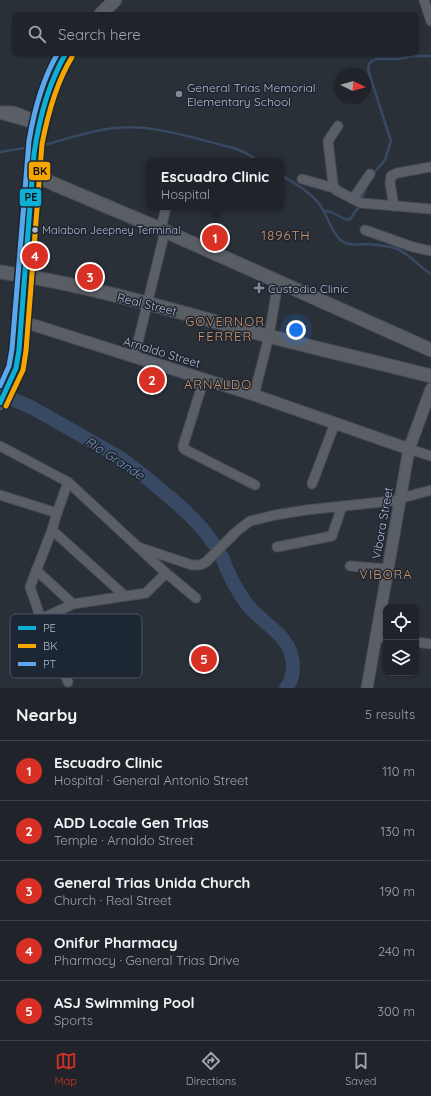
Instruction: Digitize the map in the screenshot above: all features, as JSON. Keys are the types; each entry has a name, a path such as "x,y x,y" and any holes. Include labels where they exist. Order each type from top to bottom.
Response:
{"main road":[{"path":"103,12 115,0"},
{"path":"0,403 16,368 19,350 36,141 50,90 64,56"},
{"path":"33,174 163,230 431,350"},
{"name":"Real Street","path":"0,272 24,275 148,303 269,336 431,376"}],"street":[{"path":"424,0 431,21"},
{"path":"0,111 13,111 40,123"},
{"path":"0,114 40,123"},
{"path":"334,188 328,141 338,126"},
{"path":"394,206 390,184 391,176 397,173 431,167"},
{"path":"353,199 370,174"},
{"path":"302,179 334,188 353,199 366,204 431,209"},
{"path":"134,358 148,303 166,210"},
{"path":"365,230 413,247 431,251"},
{"path":"254,394 269,336 278,282"},
{"name":"Arnaldo Street","path":"21,321 134,358 254,394 409,449"},
{"path":"204,379 183,446 184,449 255,485"},
{"name":"Vibora Street","path":"367,688 381,637 387,569 409,449 431,390"},
{"path":"312,484 335,423"},
{"path":"0,446 68,482 166,573 196,598"},
{"path":"409,449 431,456"},
{"path":"39,614 30,587 52,530 68,482"},
{"path":"138,547 192,565 200,565 206,562 250,521 275,515 391,501 430,487"},
{"path":"0,495 57,513"},
{"path":"277,547 332,536 342,506"},
{"path":"52,530 125,596"},
{"path":"350,566 387,569"},
{"path":"36,570 73,604"},
{"path":"52,614 73,604 146,593 166,573"},
{"path":"419,642 431,644"},
{"path":"66,678 68,682"}],"water":[{"path":"190,649 220,652 217,670 188,666"}],"waterway":[{"path":"373,174 385,160 391,141 368,70 369,64 376,59 431,56"},
{"path":"40,146 87,133 106,129 130,127 175,133 234,148 254,158"},
{"path":"0,152 31,147"},
{"path":"284,177 302,188 316,200 340,240 354,245 372,244 394,248 404,252 431,274"},
{"path":"361,200 366,188"},
{"path":"324,211 331,212 347,220 350,219 360,205"},
{"name":"Rio Grande","path":"0,394 31,407 119,457 184,510 199,525 213,543"},
{"name":"Rio Grande","path":"222,557 232,581 246,603 282,637 287,645 291,654 293,668 291,680 286,688"}],"transit line":[{"name":"PT","path":"0,386 9,366 12,349 29,141 39,96 47,74 56,56"},
{"name":"PE","path":"0,403 16,368 19,350 36,141 49,89 64,56"},
{"name":"BK","path":"6,406 23,370 26,351 42,144 53,99 61,77 72,57"}],"place":[{"name":"General Trias Memorial Elementary School","path":"179,94"},
{"name":"Malabon Jeepney Terminal","path":"35,230"},
{"name":"Escuadro Clinic","path":"215,238"},
{"name":"Onifur Pharmacy","path":"35,256"},
{"name":"General Trias Unida Church","path":"90,277"},
{"name":"Custodio Clinic","path":"259,288"},
{"name":"ADD Locale Gen Trias","path":"152,380"},
{"name":"ASJ Swimming Pool","path":"204,659"}],"district":[{"name":"1896TH","path":"286,235"},
{"name":"GOVERNOR FERRER","path":"225,328"},
{"name":"ARNALDO","path":"218,384"},
{"name":"VIBORA","path":"386,574"}]}
